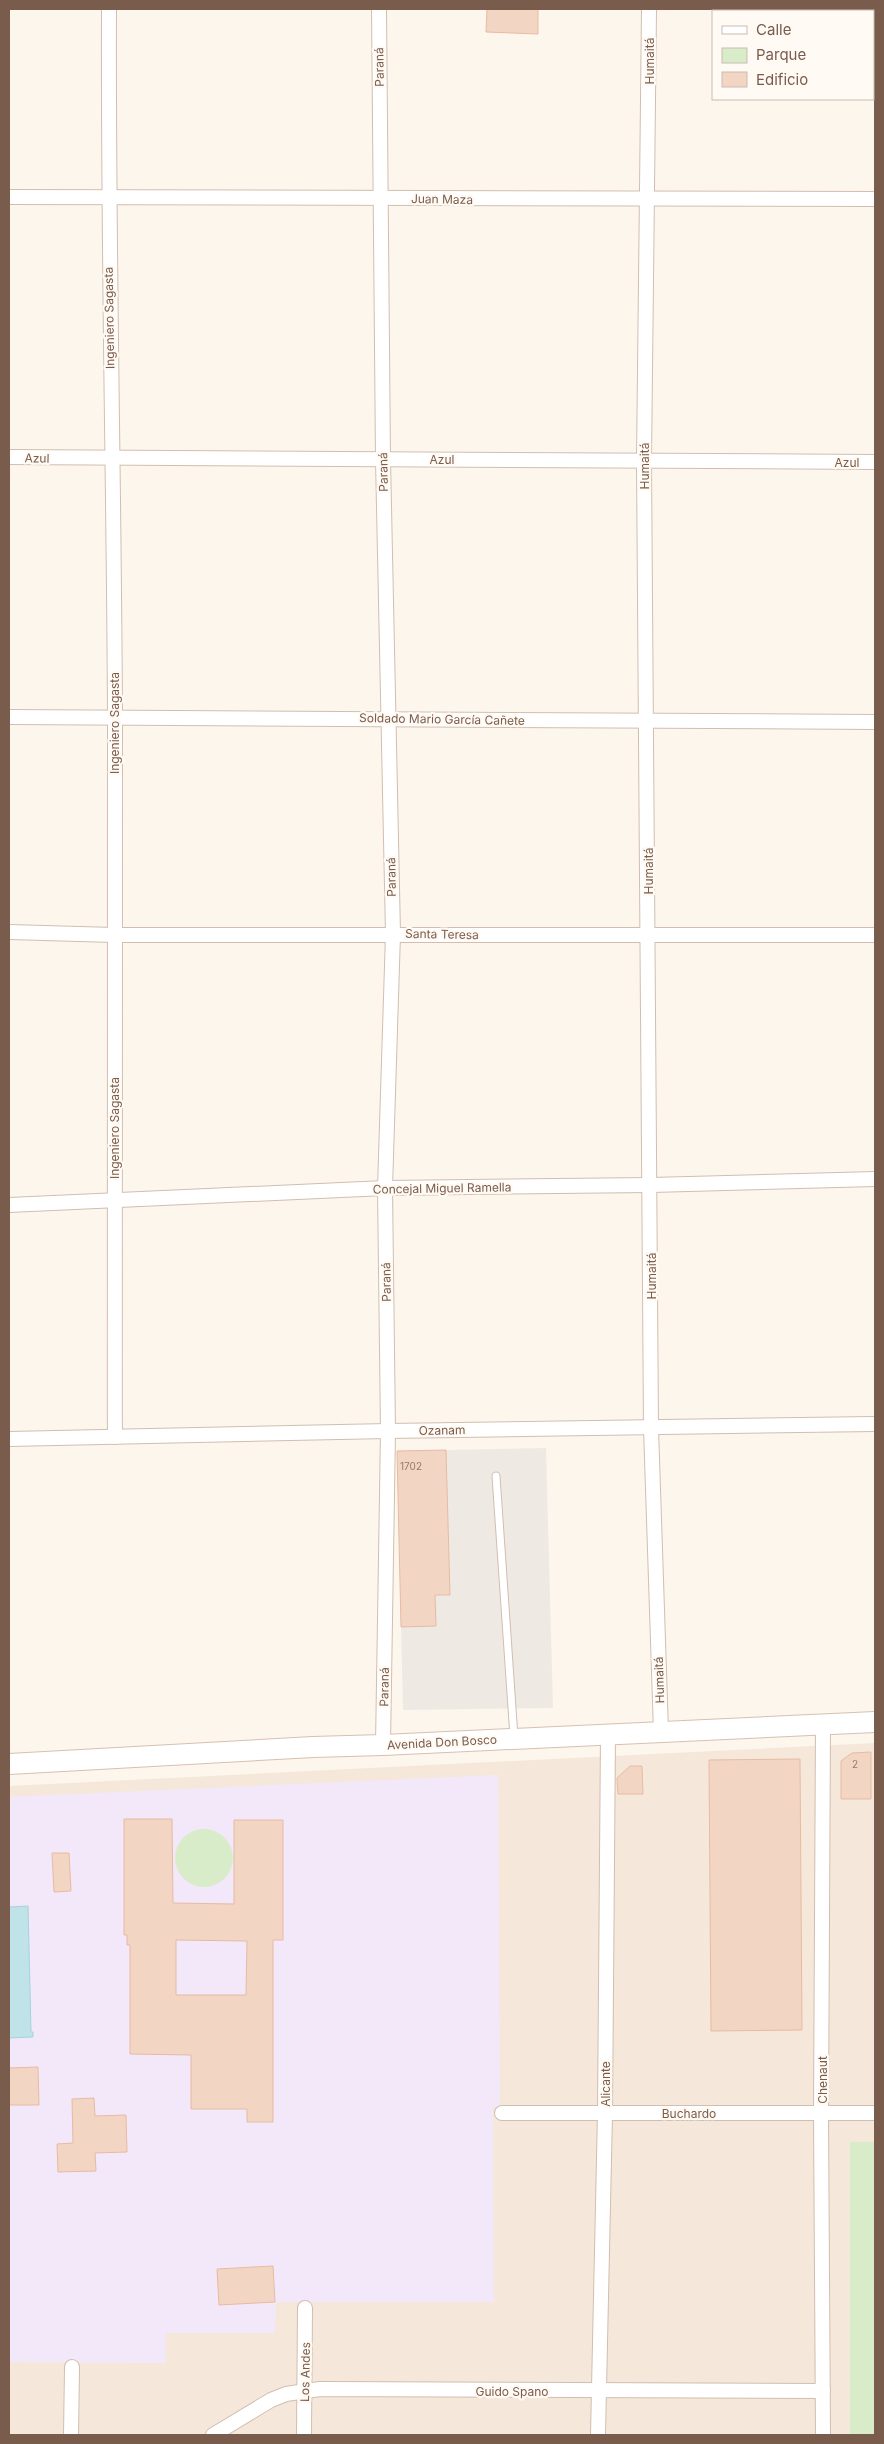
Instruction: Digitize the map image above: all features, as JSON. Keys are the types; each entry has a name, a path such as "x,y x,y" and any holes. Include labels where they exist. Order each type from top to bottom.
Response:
{"main road":[{"name":"Avenida Don Bosco","path":"9,1764 313,1746 383,1746 514,1738 875,1722"}],"street":[{"name":"Ingeniero Sagasta","path":"108,9 108,196 115,718 113,1202 115,1437"},
{"name":"Paraná","path":"379,9 383,459 393,934 385,1188 388,1431 383,1746"},
{"name":"Humaitá","path":"649,9 644,461 651,1185 651,1428 661,1732"},
{"name":"Juan Maza","path":"9,197 648,200 875,199"},
{"name":"Azul","path":"9,457 875,462"},
{"name":"Soldado Mario García Cañete","path":"9,717 875,722"},
{"name":"Santa Teresa","path":"9,932 114,935 875,935"},
{"name":"Concejal Miguel Ramella","path":"9,1205 113,1202 385,1188 651,1185 875,1179"},
{"name":"Ozanam","path":"9,1439 875,1424"},
{"name":"Chenaut","path":"823,1724 822,2114 824,2435"},
{"name":"Alicante","path":"598,2435 605,2113 608,1734"},
{"name":"Buchardo","path":"502,2113 875,2113"},
{"name":"Los Andes","path":"304,2435 306,2308"},
{"path":"71,2435 72,2367"},
{"name":"Guido Spano","path":"213,2435 271,2400 286,2394 320,2389 823,2391"}],"lane":[{"path":"496,1476 514,1738"}],"shaded area":[{"path":"546,1448 553,1708 403,1710 397,1451"},
{"path":"875,1743 875,2435 9,2435 9,1786"},
{"path":"498,1775 500,2107 493,2107 494,2302 276,2302 275,2333 166,2333 166,2363 9,2362 9,1797"}],"green space":[{"path":"204,1829 220,1834 228,1842 233,1858 228,1874 220,1882 204,1887 188,1882 180,1874 175,1858 180,1842 188,1834"},
{"path":"850,2142 875,2142 875,2435 850,2435"}],"water":[{"path":"28,1906 31,2032 33,2032 33,2037 9,2038 9,1907"}],"building":[{"path":"487,9 538,9 538,34 486,32"},
{"path":"446,1450 450,1595 435,1595 436,1626 401,1627 397,1451"},
{"path":"871,1752 871,1799 841,1799 841,1761 852,1753"},
{"path":"800,1759 802,2030 711,2031 709,1760"},
{"path":"630,1766 642,1766 643,1794 618,1794 617,1778"},
{"path":"124,1819 172,1819 173,1903 234,1904 234,1820 283,1820 283,1940 273,1940 273,2122 247,2122 247,2109 191,2109 191,2055 130,2054 130,1945 127,1945 127,1935 124,1935","holes":["176,1940 247,1941 246,1995 176,1995"]},
{"path":"52,1853 69,1853 71,1891 54,1892"},
{"path":"38,2067 39,2105 9,2105 9,2068"},
{"path":"94,2098 95,2116 126,2115 127,2152 95,2153 96,2171 58,2172 57,2144 73,2143 72,2099"},
{"path":"273,2266 275,2302 219,2305 217,2269"}]}
